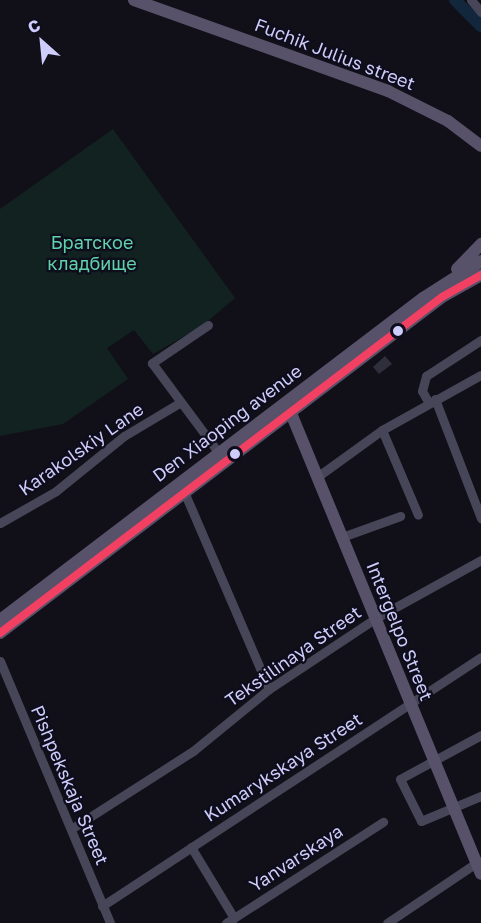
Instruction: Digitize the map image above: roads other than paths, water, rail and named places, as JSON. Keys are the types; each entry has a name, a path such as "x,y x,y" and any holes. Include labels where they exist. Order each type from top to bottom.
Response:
{"main road":[{"name":"Fuchik Julius street","path":"134,0 388,92 448,121 481,146"},
{"path":"440,286 481,244"},
{"name":"Den Xiaoping avenue","path":"0,633 182,487 218,452 289,407 440,286 481,261"},
{"name":"Den Xiaoping avenue","path":"0,620 442,297 481,275"},
{"name":"Intergelpo Street","path":"289,407 454,808 476,848 479,869"}],"street":[{"path":"471,0 481,12"},
{"path":"208,324 152,363 218,452"},
{"path":"481,340 426,376 422,392 432,401 481,518"},
{"path":"317,477 382,430 481,375"},
{"name":"Karakolskiy Lane","path":"0,523 56,491 124,436 181,402"},
{"path":"382,430 418,515"},
{"path":"182,487 269,689"},
{"path":"342,537 400,516"},
{"name":"Tekstilinaya Street","path":"71,830 193,751 269,689 376,618 481,560"},
{"name":"Kumarykskaya Street","path":"102,906 481,657"},
{"name":"Pishpekskaja Street","path":"0,661 110,923"},
{"path":"481,735 400,779 421,821 481,796"},
{"name":"Yanvarskaya","path":"230,921 383,822"},
{"path":"191,847 230,921"},
{"path":"387,923 479,869"}],"waterway":[{"path":"455,0 481,26"}],"park label":[{"name":"Братское кладбище","path":"92,253"}]}
